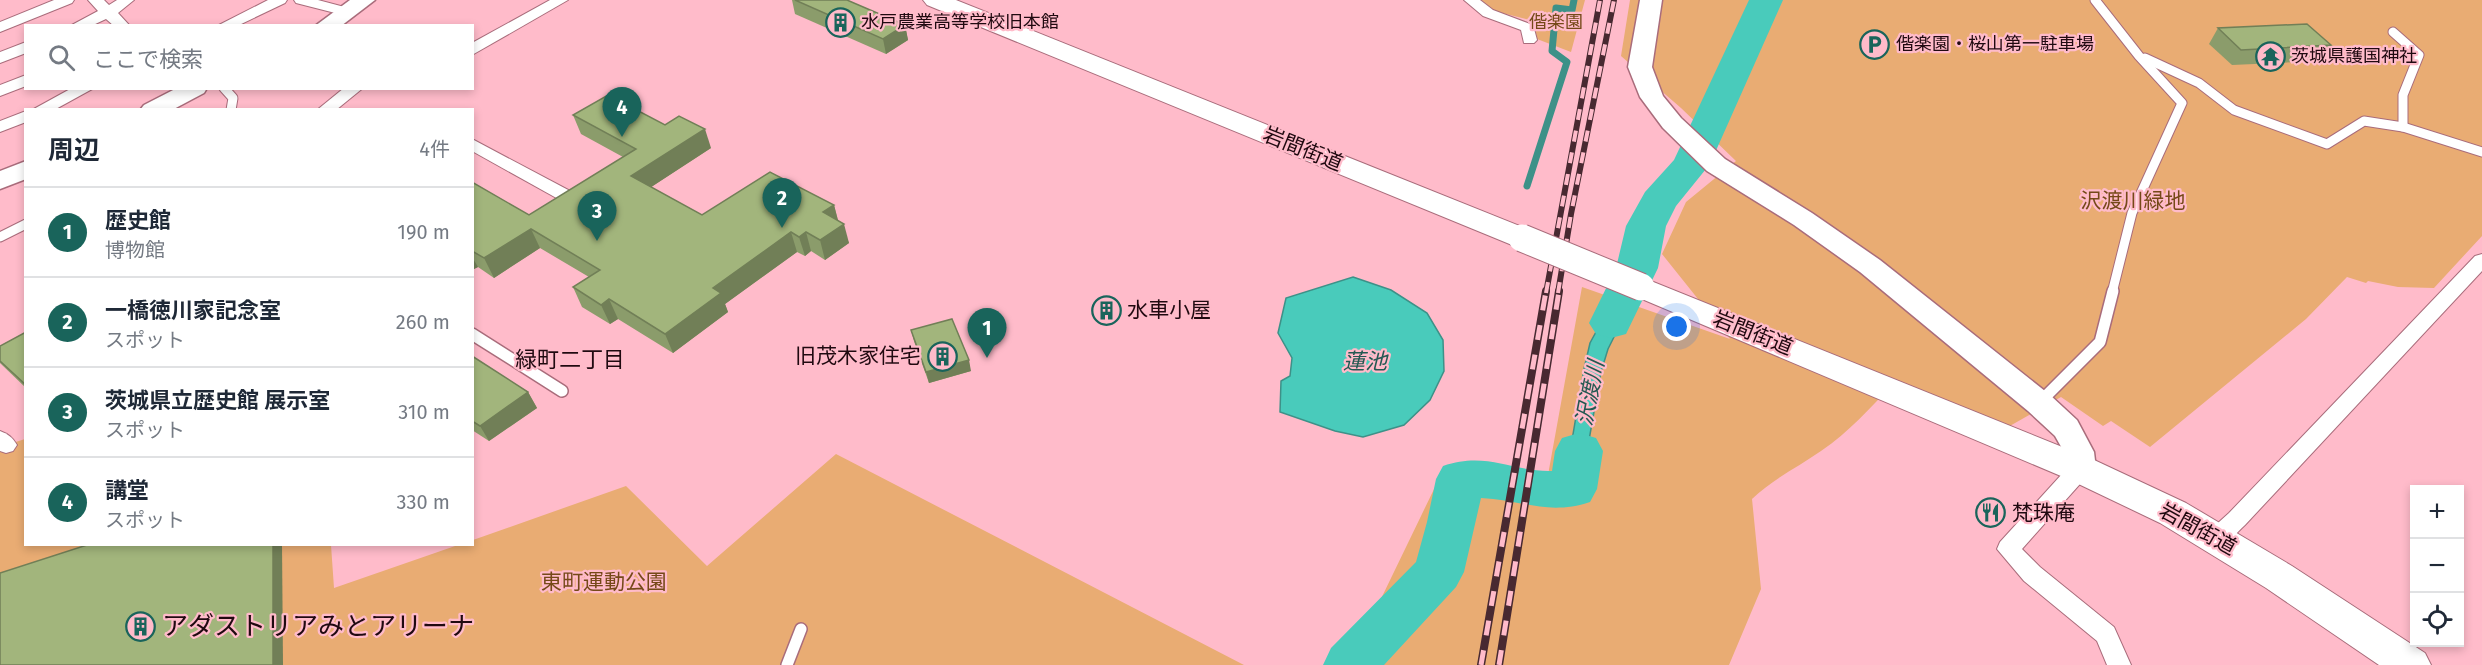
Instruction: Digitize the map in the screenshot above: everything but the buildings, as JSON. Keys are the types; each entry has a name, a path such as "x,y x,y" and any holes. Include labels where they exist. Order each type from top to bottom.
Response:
{"main road":[{"name":"岩間街道","path":"935,0 1522,238 2080,469 2173,513 2216,538 2411,665"}],"street":[{"path":"0,27 66,0"},
{"path":"95,0 121,24"},
{"path":"82,24 109,12 127,0"},
{"path":"228,24 280,0"},
{"path":"301,0 355,6"},
{"path":"474,49 561,0"},
{"path":"1471,0 1488,13 1528,28 1529,40"},
{"path":"1651,0 1640,68 1652,97 1672,123 1696,148 1730,176 1803,219 1870,266 2039,402 2066,428 2079,452 2080,469 2008,549 2032,574 2106,634 2119,665"},
{"path":"329,24 355,6"},
{"path":"0,58 24,48"},
{"path":"0,91 24,81"},
{"path":"44,108 82,90"},
{"path":"156,108 192,90"},
{"path":"328,108 352,90"},
{"path":"0,127 24,117"},
{"path":"474,145 566,196"},
{"path":"0,181 24,170"},
{"path":"2216,538 2245,511 2482,260"}],"lane":[{"path":"2039,402 2100,342 2132,213 2182,103 2139,56 2095,0"},
{"path":"2393,32 2419,55 2403,95 2403,127"},
{"path":"2139,56 2199,83 2234,110 2327,144 2364,121 2403,127 2482,152"},
{"path":"226,90 232,98 231,108"},
{"path":"0,237 24,225"},
{"path":"474,335 562,391"},
{"path":"787,665 801,629"}],"green space":[{"name":"偕楽園","path":"1481,0 1585,0 1571,52 1537,39 1534,21 1494,11"},
{"name":"沢渡川緑地","path":"1630,0 2482,0 2482,236 2434,288 2398,287 2368,281 2366,283 2347,277 2306,319 2150,447 2111,421 2103,426 2061,397 2008,427 1893,384 1841,436 1768,485 1752,499 1761,589 1729,665 1349,665 1436,485 1546,486 1582,287 1730,339 1662,254 1686,202 1736,161 1681,108 1621,56"},
{"name":"東町運動公園","path":"24,439 24,546 331,546 334,588 455,546 474,546 474,540 626,486 707,566 836,454 1244,665 0,665 0,447"}],"water":[{"name":"蓮池","path":"1353,277 1391,290 1427,313 1443,340 1444,371 1430,400 1404,425 1363,437 1335,431 1280,412 1281,381 1290,376 1292,358 1278,333 1286,298"},
{"path":"1620,288 1636,293 1608,349 1601,372 1579,497 1545,498 1554,486 1565,482 1590,343"},
{"path":"1457,472 1461,522 1447,578 1341,665 1335,665 1429,566 1439,547"}],"waterway":[{"path":"1527,186 1567,62 1552,51 1556,8 1572,10 1574,0"},
{"name":"沢渡川","path":"1611,323 1637,268 1646,226 1659,201 1691,164 1766,0"},
{"name":"沢渡川","path":"1350,665 1438,572 1452,522 1460,479 1496,480 1545,490 1573,489 1579,451"}],"railway":[{"path":"1546,293 1600,0"},
{"path":"1558,293 1571,214 1614,0"},
{"path":"1481,665 1546,291"},
{"path":"1499,665 1559,291"}],"place":[{"name":"水戸農業高等学校旧本館","path":"840,22"},
{"name":"偕楽園・桜山第一駐車場","path":"1875,44"},
{"name":"茨城県護国神社","path":"2270,56"},
{"name":"講堂","path":"622,137"},
{"name":"一橋徳川家記念室","path":"782,228"},
{"name":"茨城県立歴史館 展示室","path":"597,241"},
{"name":"水車小屋","path":"1106,310"},
{"name":"旧茂木家住宅","path":"942,356"},
{"name":"歴史館","path":"987,358"},
{"name":"梵珠庵","path":"1991,513"},
{"name":"アダストリアみとアリーナ","path":"141,626"}],"district":[{"name":"緑町二丁目","path":"570,359"}]}
